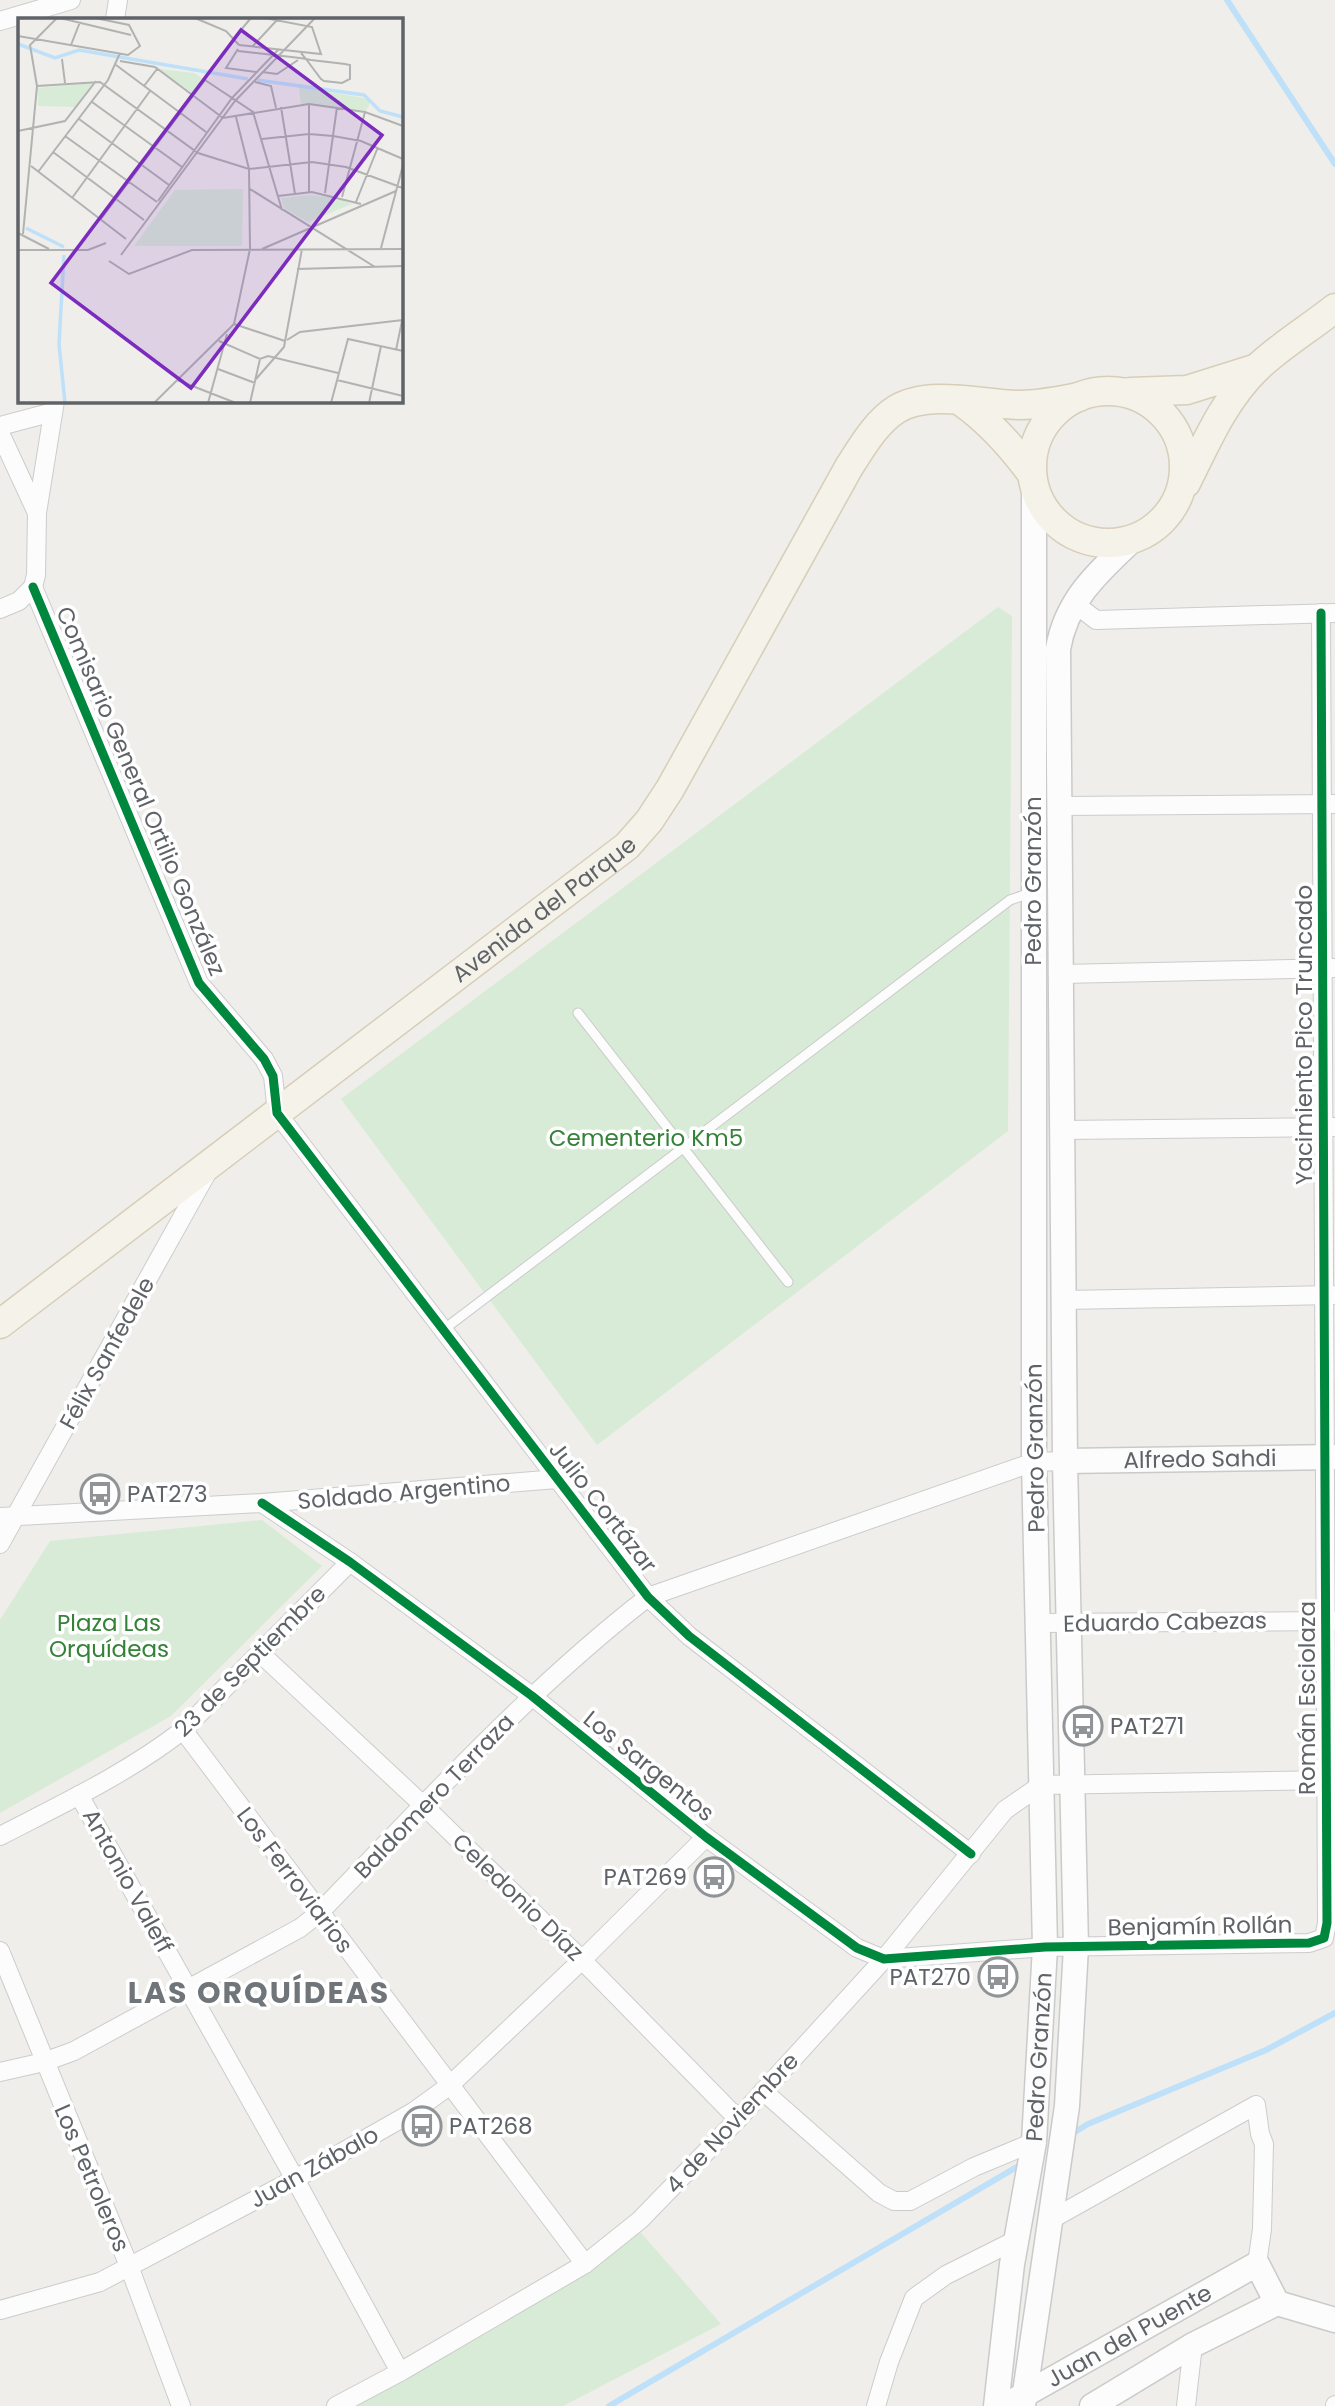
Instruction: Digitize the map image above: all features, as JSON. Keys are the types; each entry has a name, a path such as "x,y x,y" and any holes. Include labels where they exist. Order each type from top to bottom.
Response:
{"main road":[{"path":"959,400 999,433 1033,480 1046,512 1054,522 1077,538 1104,544 1131,541 1155,528 1173,507 1212,430 1229,402 1257,368 1335,308"},
{"path":"1033,480 1034,446 1040,433 1056,412 1079,397 1106,391 1188,390 1257,368"},
{"path":"1119,392 1133,395 1157,408 1174,429 1184,455 1180,495"},
{"name":"Avenida del Parque","path":"0,1324 627,846 649,821 670,789 849,467 867,440 897,409 913,403 959,400 1039,404 1079,397"},
{"name":"Pedro Granzón","path":"1024,2400 1068,2106 1076,1947 1063,1300 1048,1240 1033,892 1033,480"},
{"name":"Pedro Granzón","path":"996,2406 1016,2240 1034,2142 1045,1947 1034,1462 1048,1240 1062,1130 1058,649 1061,629 1073,603 1099,571 1131,541"},
{"name":"Alfredo Sahdi","path":"1065,1461 1330,1457"},
{"path":"1257,2264 1278,2303 1335,2320"},
{"name":"Juan del Puente","path":"1003,2406 1024,2400 1257,2264"},
{"name":"Juan del Puente","path":"1091,2406 1193,2345 1278,2303"}],"street":[{"path":"0,21 71,0"},
{"path":"115,18 118,0"},
{"path":"0,426 54,406 37,513 36,575 33,587 19,601 0,609"},
{"path":"0,433 37,513"},
{"name":"Comisario General Ortilio González","path":"33,587 199,983 264,1059 272,1076 277,1113"},
{"path":"1073,603 1096,620 1328,613"},
{"name":"Yacimiento Pico Truncado","path":"1328,613 1330,1457"},
{"path":"1059,806 1328,804"},
{"path":"1061,974 1329,968"},
{"name":"Julio Cortázar","path":"277,1113 648,1597 689,1636 971,1854"},
{"path":"1062,1130 1329,1127"},
{"name":"Félix Sanfedele","path":"0,1544 8,1516 214,1161"},
{"path":"1063,1300 1330,1295"},
{"name":"Román Esciolaza","path":"1324,1938 1327,1923 1331,1780 1330,1457"},
{"name":"Baldomero Terraza","path":"0,2072 44,2062 74,2051 300,1928 319,1913 532,1696 648,1597 1034,1462 1065,1461"},
{"name":"Soldado Argentino","path":"8,1516 262,1503 557,1479"},
{"name":"Los Sargentos","path":"262,1503 350,1562 532,1696 706,1837 857,1948 884,1959 1045,1947"},
{"name":"23 de Septiembre","path":"0,1836 79,1795 164,1745 183,1730 350,1562"},
{"name":"Eduardo Cabezas","path":"1038,1623 1331,1621"},
{"name":"Celedonio Díaz","path":"260,1653 424,1806 582,1960 738,2119"},
{"name":"Los Ferroviarios","path":"183,1730 585,2264"},
{"path":"1041,1785 1331,1780"},
{"name":"4 de Noviembre","path":"336,2406 400,2372 585,2264 640,2220 738,2119 884,1959 1006,1810 1041,1785"},
{"name":"Antonio Valeff","path":"79,1795 400,2372"},
{"name":"Juan Zábalo","path":"0,2310 100,2282 295,2179 413,2112 449,2086 706,1837"},
{"name":"Benjamín Rollán","path":"1045,1947 1309,1943 1324,1938"},
{"name":"Los Petroleros","path":"0,1951 129,2266 181,2406"},
{"path":"763,2091 879,2193 894,2201 911,2201 974,2167 1034,2142"},
{"path":"1052,2219 1256,2105 1264,2144 1262,2230 1257,2264"},
{"path":"876,2406 889,2362 914,2298 946,2275 1016,2240"},
{"path":"1186,2406 1193,2345"}],"lane":[{"path":"443,1331 1010,900 1033,892 1060,894"},
{"path":"578,1013 788,1282"}],"green space":[{"name":"Cementerio Km5","path":"998,607 1012,616 1008,1131 597,1445 341,1099"},
{"name":"Plaza Las Orquídeas","path":"262,1520 322,1566 171,1716 0,1813 0,1620 50,1541"},
{"path":"636,2227 721,2324 563,2406 350,2406"}],"waterway":[{"path":"1227,0 1335,164"},
{"path":"1070,2135 1088,2124 1266,2050 1335,2013"},
{"path":"609,2406 1022,2164"}],"cycle path":[{"path":"33,587 199,983 264,1059 273,1076 277,1113 648,1597 689,1636 971,1854"},
{"path":"262,1503 350,1562 532,1696 706,1837 857,1948 884,1959 1045,1947 1309,1943 1324,1938 1327,1923 1321,613"}],"place":[{"name":"PAT273","path":"100,1494"},
{"name":"PAT271","path":"1083,1726"},
{"name":"PAT269","path":"714,1877"},
{"name":"PAT270","path":"998,1977"},
{"name":"PAT268","path":"422,2126"}],"district":[{"name":"LAS ORQUÍDEAS","path":"259,1992"}]}
